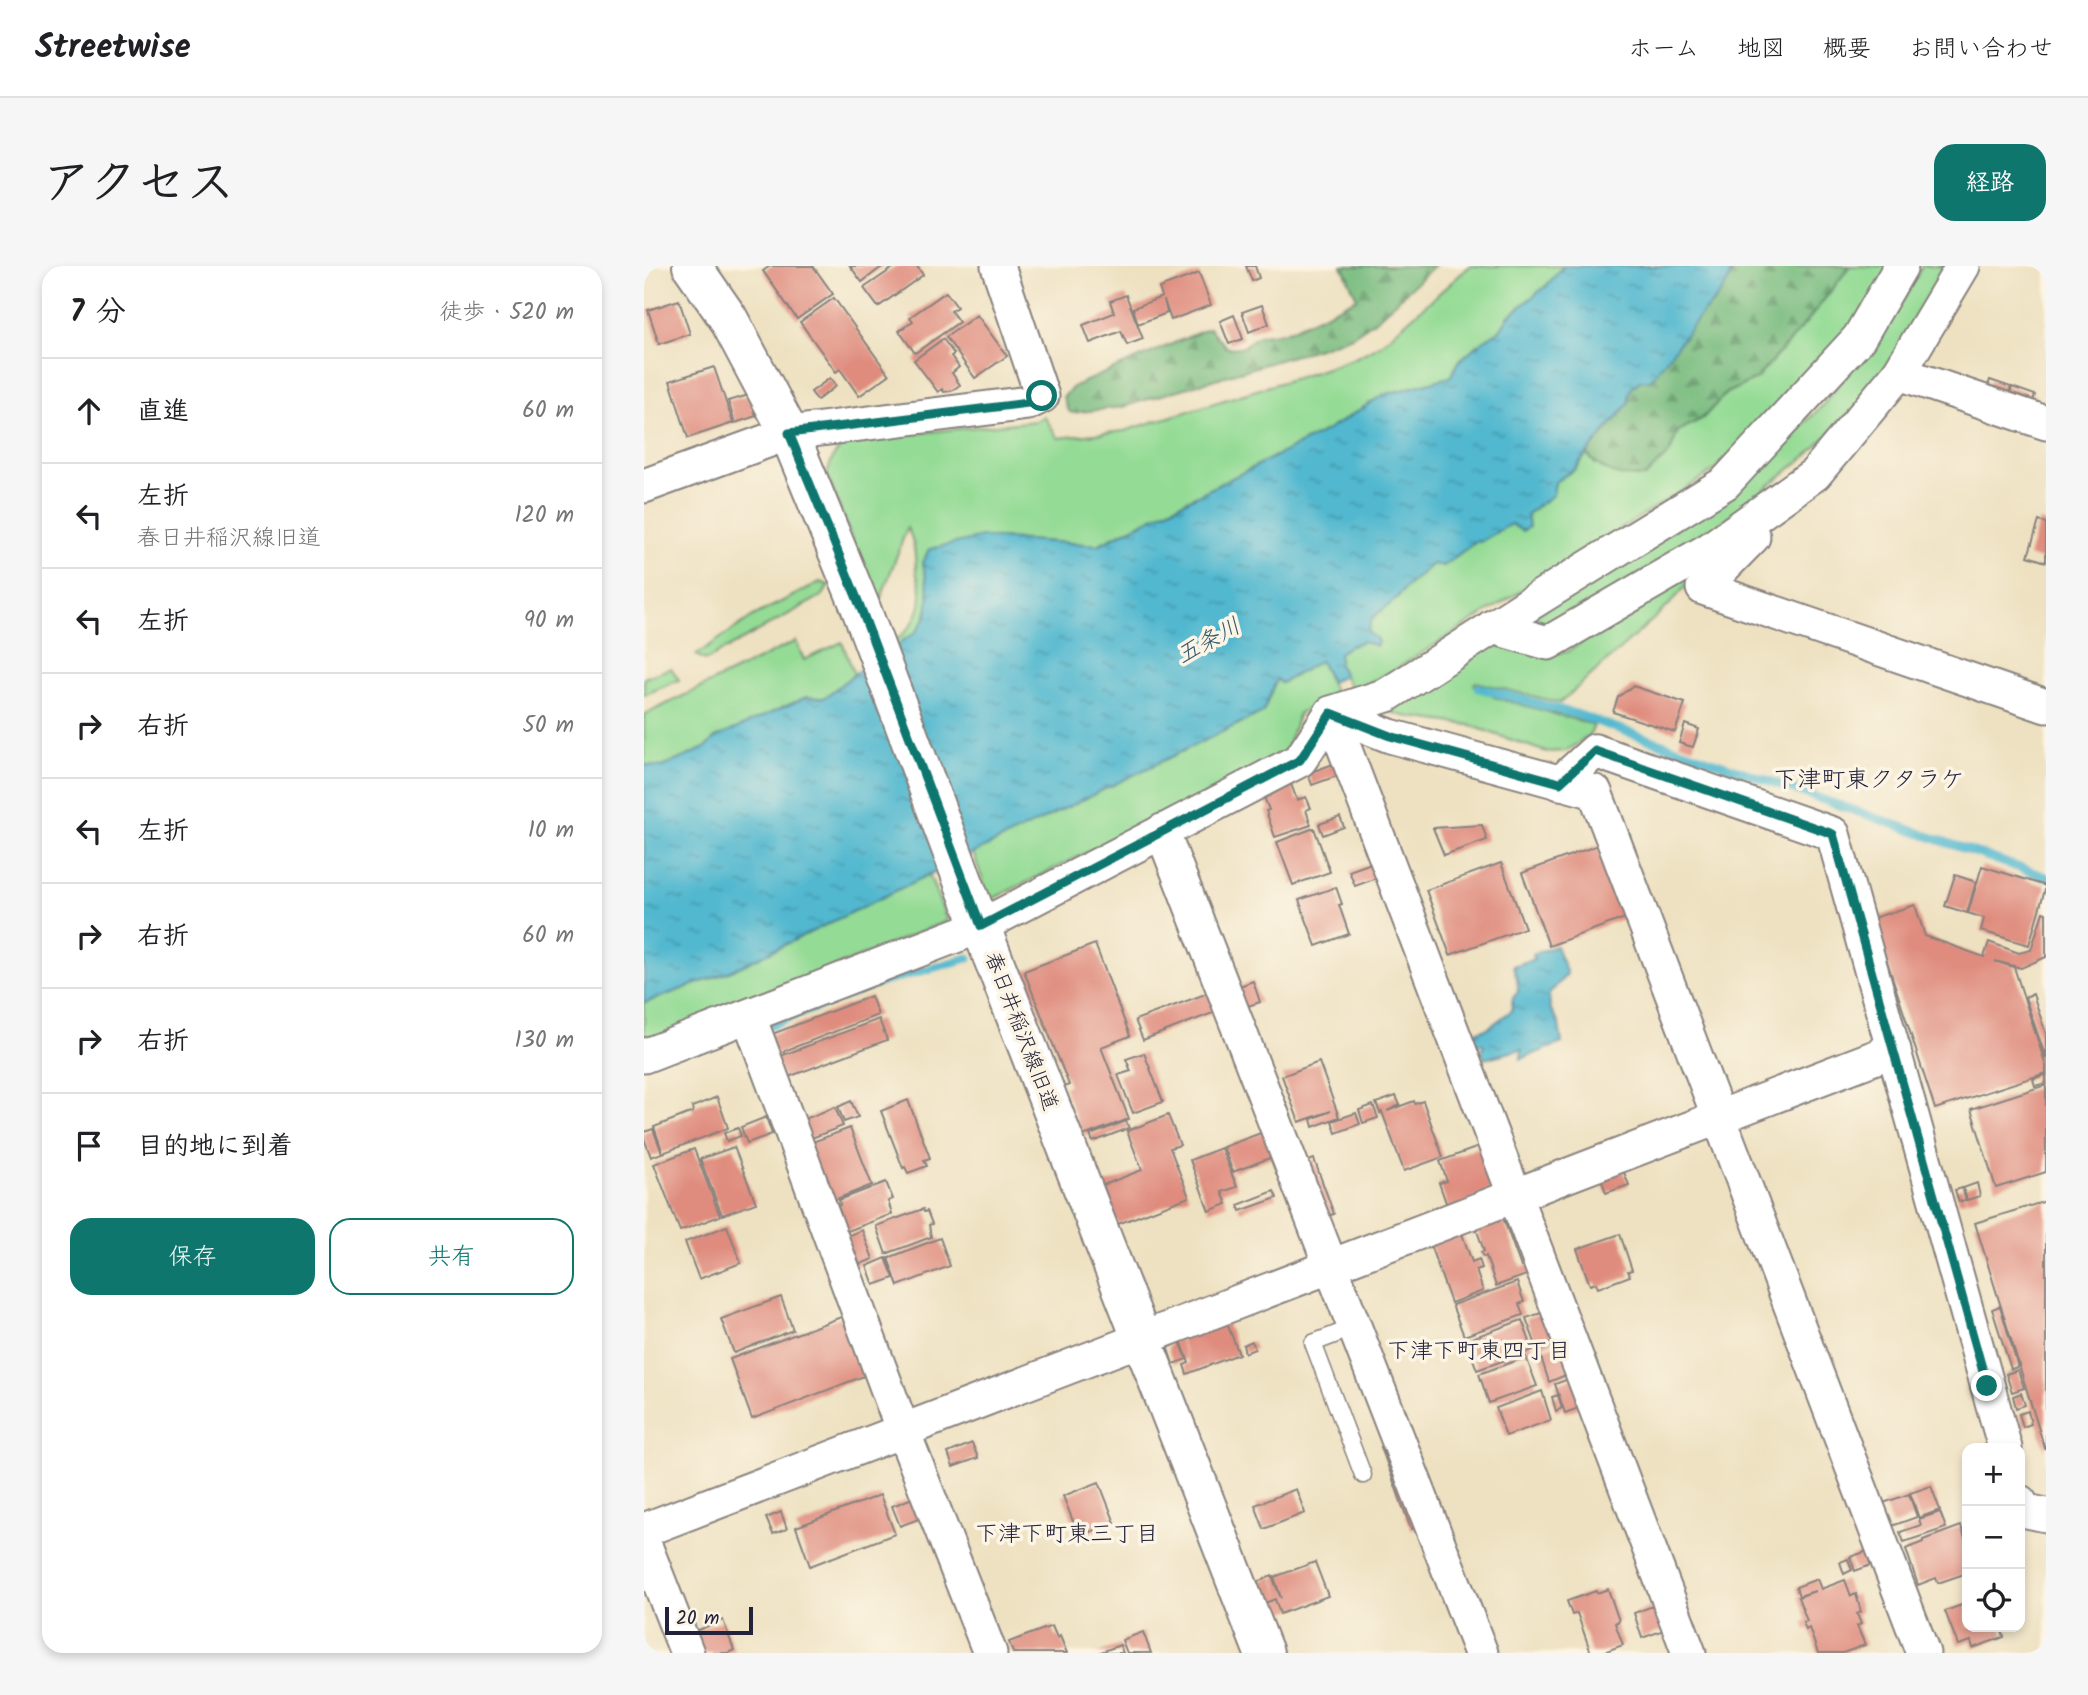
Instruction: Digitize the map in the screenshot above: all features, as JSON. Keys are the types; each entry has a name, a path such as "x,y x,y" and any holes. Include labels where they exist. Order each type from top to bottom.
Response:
{"street":[{"name":"春日井稲沢線旧道","path":"692,266 728,317 789,433 860,606 975,910 1264,1653"},
{"path":"644,486 789,433 1028,403 1042,396 998,266"},
{"path":"644,1056 749,1017 975,910 1162,831 1300,760 1331,713 1387,695 1725,483 1859,338 1901,266"},
{"path":"1963,266 1899,373 1815,474 1703,588 2046,706"},
{"path":"1899,373 2046,423"},
{"path":"1492,627 1548,643 1710,550 1815,474"},
{"path":"1331,713 1390,736 1595,792 1923,1653"},
{"path":"1331,713 1689,1653"},
{"path":"1560,783 1595,751 1833,834 2004,1443"},
{"path":"1162,831 1481,1653"},
{"path":"749,1017 990,1653"},
{"path":"644,1530 1894,1050"},
{"path":"2021,1506 2022,1510 2046,1515"},
{"path":"644,1543 687,1653"}],"lane":[{"path":"1355,1327 1313,1343 1363,1475"}],"green space":[{"path":"1342,266 1434,266 1377,319 1352,336 1122,407 1072,413 1068,410 1063,397 1074,386 1209,328 1227,348 1244,347 1256,337 1290,330 1357,298"},
{"path":"1470,266 1564,266 1546,286 1509,316 1499,331 1460,360 1450,377 1383,395 1326,431 1097,545 982,537 923,563 928,590 926,617 916,632 895,651 893,642 914,621 921,600 913,543 907,528 881,598 875,601 827,474 834,456 845,445 858,439 1036,421 1044,416 1058,438 1124,431 1355,358 1380,345"},
{"path":"1734,266 1850,266 1809,319 1756,379 1726,393 1703,418 1678,431 1670,452 1645,477 1606,471 1587,454 1628,403 1632,387 1715,301"},
{"path":"1850,266 1893,266 1831,359 1715,470 1391,672 1351,691 1339,665 1339,653 1363,641 1372,618 1432,564 1443,566 1477,541 1480,542 1527,514 1553,495 1555,482 1574,470 1587,454 1596,465 1670,452 1678,431 1703,418 1726,393 1756,379 1809,319"},
{"path":"1922,266 1951,266 1869,394 1809,454 1721,523 1557,626 1541,624 1534,616 1734,492 1822,406 1906,296"},
{"path":"1717,552 1668,606 1560,703 1476,682 1474,684 1494,697 1594,725 1590,735 1566,751 1546,752 1469,725 1404,716 1388,711 1488,642 1546,654 1567,652"},
{"path":"820,582 829,585 823,595 706,660 696,655 753,616"},
{"path":"796,641 804,660 842,642 854,674 824,698 715,738 705,748 662,767 644,765 644,715"},
{"path":"1320,661 1337,697 1299,713 1284,756 990,900 973,853 1263,712 1277,678 1282,683"},
{"path":"671,668 679,680 644,695 644,678"},
{"path":"929,874 947,921 644,1045 644,1003 731,971"}],"water":[{"name":"五条川","path":"1564,266 1734,266 1722,291 1652,378 1641,380 1633,387 1629,403 1574,469 1555,482 1553,495 1527,514 1529,527 1522,531 1511,524 1480,542 1476,541 1443,566 1432,564 1372,618 1368,632 1377,639 1376,646 1363,641 1339,653 1339,665 1344,676 1331,682 1320,661 1281,683 1277,679 1263,712 731,971 644,1003 644,765 662,767 705,748 715,738 806,697 824,698 866,665 895,651 901,642 916,632 927,615 929,595 923,563 929,549 982,537 1098,545 1326,431 1383,395 1450,377 1460,360 1499,331 1509,316 1546,286"},
{"path":"1556,946 1567,974 1549,994 1550,1008 1559,1024 1562,1043 1521,1059 1522,1049 1484,1059 1481,1049 1484,1045 1474,1045 1470,1036 1471,1033 1488,1028 1511,1011 1513,997 1518,992 1513,966 1534,959 1532,954"}],"building":[{"path":"770,266 813,266 833,294 797,319 763,271"},
{"path":"850,266 883,266 862,282"},
{"path":"896,266 917,266 923,275 878,307 864,288"},
{"path":"1246,266 1255,266 1259,278 1252,281"},
{"path":"1199,273 1211,305 1171,320 1164,300 1167,313 1138,324 1133,308 1162,297 1159,288"},
{"path":"946,292 957,307 951,311 959,322 915,353 899,331 913,321 910,317"},
{"path":"1126,295 1143,339 1127,345 1121,331 1090,343 1083,325 1114,313 1110,301"},
{"path":"834,298 889,375 859,396 840,369 836,372 800,322"},
{"path":"679,300 690,334 659,344 648,310"},
{"path":"1262,305 1269,324 1249,332 1242,312"},
{"path":"977,315 1007,356 975,378 946,337"},
{"path":"1234,315 1243,339 1229,344 1220,321"},
{"path":"943,339 954,354 951,356 959,367 952,373 960,385 951,391 944,392 942,389 938,392 914,360"},
{"path":"714,367 733,423 688,438 670,381"},
{"path":"830,378 836,386 817,400 811,392"},
{"path":"1990,380 2011,387 2007,398 1986,391"},
{"path":"2012,387 2035,395 2031,407 2008,399"},
{"path":"749,395 756,416 735,423 728,401"},
{"path":"2039,521 2046,523 2046,562 2028,556"},
{"path":"1633,686 1685,703 1675,732 1613,712 1618,697"},
{"path":"1685,724 1699,729 1693,747 1679,743"},
{"path":"1336,763 1340,775 1312,785 1308,773"},
{"path":"1291,784 1297,800 1306,797 1311,808 1306,810 1311,825 1275,837 1263,794"},
{"path":"1340,817 1344,827 1323,835 1319,824"},
{"path":"1482,825 1487,840 1444,855 1433,828"},
{"path":"1314,828 1330,872 1293,885 1277,842"},
{"path":"1598,845 1625,918 1549,946 1522,873"},
{"path":"1374,862 1380,877 1355,886 1349,871"},
{"path":"1501,863 1525,928 1450,955 1426,890"},
{"path":"1982,866 2046,886 2029,945 1981,931 1984,918 1968,913"},
{"path":"1955,875 1976,882 1967,913 1945,906"},
{"path":"1336,887 1349,934 1316,946 1299,900"},
{"path":"1915,905 1925,936 1984,957 1989,942 2019,953 2031,950 2043,912 2046,913 2046,957 2021,968 1995,961 2014,967 2046,1073 1935,1109 1873,918"},
{"path":"1095,944 1130,1036 1101,1047 1129,1119 1083,1136 1064,1087 1069,1085 1024,971"},
{"path":"1253,981 1260,1002 1242,1008 1234,988"},
{"path":"1216,990 1223,1009 1143,1040 1135,1020"},
{"path":"2033,994 2046,1034 2046,1059 2025,997"},
{"path":"871,996 878,1015 774,1055 767,1036"},
{"path":"879,1019 887,1040 783,1079 775,1058"},
{"path":"1144,1053 1163,1102 1133,1113 1118,1075 1131,1071 1126,1059"},
{"path":"1319,1062 1339,1117 1313,1127 1311,1119 1331,1111 1299,1122 1282,1076"},
{"path":"2046,1074 2046,1083 2035,1086 2033,1079"},
{"path":"2046,1085 2046,1172 1996,1188 1971,1109"},
{"path":"1396,1096 1400,1105 1387,1111 1414,1101 1415,1104 1423,1101 1443,1157 1404,1171 1382,1112 1380,1113 1376,1103"},
{"path":"717,1097 728,1128 663,1153 654,1127 693,1112 692,1107"},
{"path":"908,1100 930,1158 924,1160 927,1166 908,1173 905,1167 903,1168 881,1111"},
{"path":"851,1101 858,1117 844,1122 838,1107"},
{"path":"1373,1105 1378,1118 1363,1123 1359,1110"},
{"path":"835,1107 843,1126 804,1141 797,1122"},
{"path":"1356,1113 1360,1124 1336,1133 1332,1121"},
{"path":"1168,1115 1180,1145 1170,1148 1189,1197 1118,1224 1103,1185 1142,1170 1127,1131"},
{"path":"766,1117 772,1134 747,1143 741,1127"},
{"path":"1126,1121 1129,1128 1093,1142 1090,1135"},
{"path":"738,1128 741,1136 727,1141 724,1133"},
{"path":"850,1128 872,1185 829,1202 807,1144"},
{"path":"653,1129 662,1153 651,1157 644,1132"},
{"path":"1266,1131 1275,1156 1233,1172 1223,1147"},
{"path":"1484,1145 1499,1186 1449,1211 1439,1183 1447,1181 1440,1161"},
{"path":"734,1147 756,1203 722,1215 700,1159"},
{"path":"1221,1148 1237,1187 1222,1192 1227,1204 1209,1211 1190,1160"},
{"path":"694,1149 720,1216 680,1231 654,1164"},
{"path":"1314,1159 1334,1214 1323,1217 1303,1163"},
{"path":"1623,1170 1629,1185 1606,1193 1601,1178"},
{"path":"886,1182 893,1199 888,1201 892,1214 840,1234 830,1209 840,1205 839,1200"},
{"path":"1977,1183 1980,1196 1967,1200 1963,1188"},
{"path":"1962,1188 1966,1200 1959,1202 1955,1190"},
{"path":"1274,1191 1277,1198 1240,1211 1238,1205"},
{"path":"2046,1201 2046,1449 2045,1449 1975,1223"},
{"path":"923,1209 924,1212 927,1211 932,1224 929,1225 931,1237 886,1254 876,1226"},
{"path":"1502,1215 1521,1267 1529,1264 1532,1273 1496,1286 1486,1256 1483,1257 1481,1252 1484,1251 1475,1225"},
{"path":"727,1226 741,1263 699,1279 685,1242"},
{"path":"862,1230 873,1259 851,1268 839,1239"},
{"path":"1461,1231 1472,1262 1479,1259 1482,1268 1476,1270 1483,1291 1451,1303 1429,1242"},
{"path":"1620,1234 1632,1270 1628,1271 1630,1276 1598,1288 1596,1283 1590,1285 1577,1249"},
{"path":"940,1238 950,1266 898,1286 888,1258"},
{"path":"886,1258 894,1278 874,1285 867,1266"},
{"path":"1517,1282 1524,1302 1519,1304 1523,1315 1464,1336 1452,1305"},
{"path":"781,1297 793,1330 734,1353 721,1319"},
{"path":"2000,1306 2018,1367 2011,1369 1992,1309"},
{"path":"1547,1311 1558,1340 1537,1348 1526,1318"},
{"path":"849,1314 872,1373 752,1419 730,1359"},
{"path":"1522,1320 1533,1350 1477,1370 1466,1340"},
{"path":"1226,1321 1239,1354 1187,1374 1184,1365 1189,1363 1180,1338"},
{"path":"1179,1339 1187,1359 1173,1364 1168,1349 1170,1342"},
{"path":"1252,1341 1255,1349 1245,1353 1243,1345"},
{"path":"1560,1343 1571,1373 1549,1382 1539,1351"},
{"path":"1526,1357 1537,1386 1489,1403 1479,1374"},
{"path":"2018,1370 2024,1388 2012,1392 2006,1374"},
{"path":"1574,1377 1584,1406 1565,1413 1555,1384"},
{"path":"1542,1391 1551,1420 1506,1436 1496,1408"},
{"path":"2021,1393 2025,1405 2016,1408 2013,1396"},
{"path":"1558,1395 1562,1408 1556,1411 1552,1397"},
{"path":"2028,1411 2031,1424 2023,1427 2019,1414"},
{"path":"972,1443 978,1458 953,1467 948,1453"},
{"path":"1389,1445 1419,1526 1411,1529 1381,1447"},
{"path":"1099,1482 1115,1523 1079,1536 1063,1496"},
{"path":"1931,1486 1940,1510 1919,1518 1910,1493"},
{"path":"1296,1489 1305,1513 1264,1529 1255,1505"},
{"path":"1909,1494 1917,1517 1892,1526 1883,1503"},
{"path":"880,1495 895,1534 810,1566 796,1527"},
{"path":"920,1495 927,1516 900,1526 892,1506"},
{"path":"781,1512 787,1529 773,1534 766,1518"},
{"path":"1940,1512 1946,1528 1904,1542 1900,1532 1921,1525 1919,1519"},
{"path":"1961,1526 1962,1575 1938,1583 1936,1578 1918,1585 1906,1549"},
{"path":"1874,1549 1879,1562 1855,1571 1850,1557"},
{"path":"1848,1559 1852,1570 1844,1574 1840,1562"},
{"path":"1315,1562 1328,1596 1280,1614 1275,1599 1265,1603 1257,1582 1272,1576 1281,1598 1274,1577"},
{"path":"1817,1579 1821,1589 1845,1580 1851,1596 1856,1594 1861,1612 1857,1614 1861,1624 1857,1626 1865,1645 1843,1653 1818,1653 1809,1628 1806,1630 1803,1622 1807,1621 1798,1597 1815,1591 1799,1596 1796,1587"},
{"path":"1608,1589 1619,1621 1615,1623 1623,1645 1601,1653 1591,1653 1577,1613 1572,1615 1567,1601"},
{"path":"1658,1604 1667,1629 1642,1638 1634,1613"},
{"path":"1962,1605 1962,1632 2002,1632 2004,1637 1973,1648 1971,1641 1958,1645 1945,1611"},
{"path":"723,1620 734,1650 728,1653 702,1653 693,1632"},
{"path":"1052,1626 1057,1638 1060,1636 1067,1653 1013,1653 1009,1642"},
{"path":"1143,1632 1151,1653 1127,1653 1122,1640"},
{"path":"1120,1645 1123,1653 1098,1653"}],"waterway":[{"path":"1479,688 1576,714 2046,877"},
{"path":"767,1026 882,982 968,958"}],"district":[{"name":"下津町東クタラケ","path":"1869,779"},
{"name":"下津下町東四丁目","path":"1479,1350"},
{"name":"下津下町東三丁目","path":"1067,1533"}],"route":[{"path":"1042,396 1028,403 789,433 860,606 981,926 1300,760 1331,713 1390,736 1560,783 1595,751 1833,834 1987,1386"}]}
